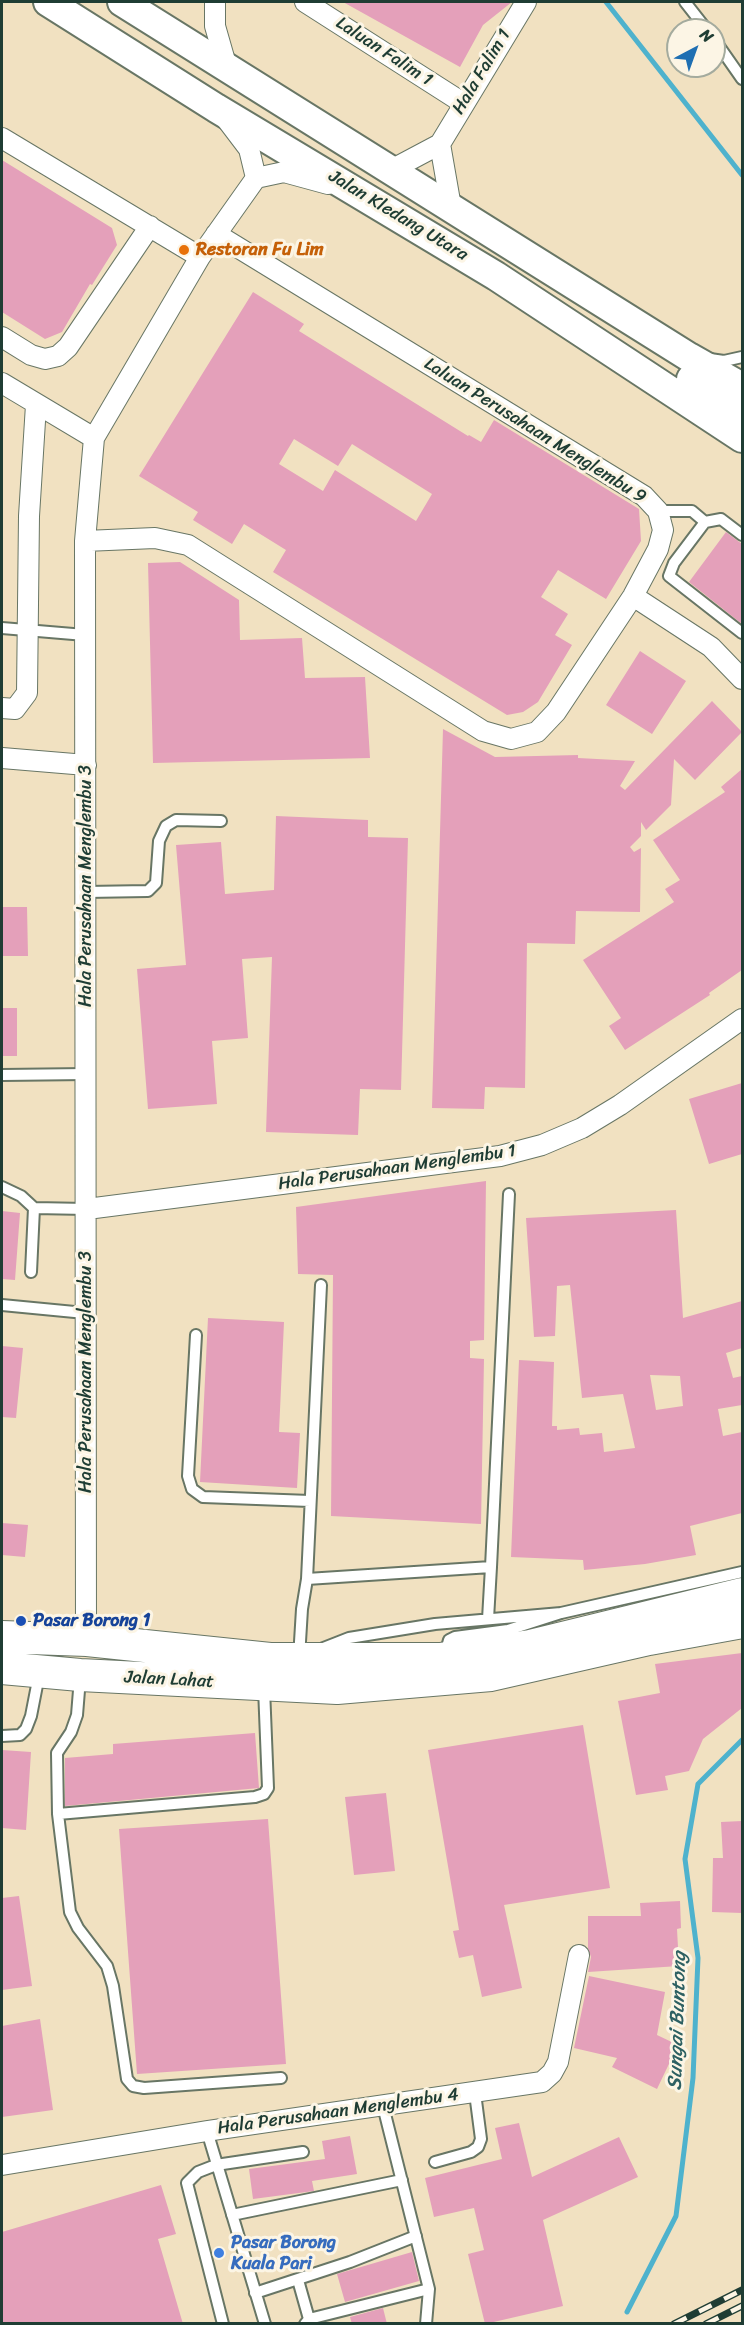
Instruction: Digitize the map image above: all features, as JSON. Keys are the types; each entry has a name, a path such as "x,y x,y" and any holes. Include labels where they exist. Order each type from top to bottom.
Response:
{"main road":[{"name":"Jalan Kledang Utara","path":"48,2 216,108 496,276 742,438"},
{"name":"Jalan Kledang Utara","path":"122,2 689,357 742,387"},
{"path":"275,142 381,190 742,411"},
{"path":"2,1637 86,1640 204,1653 299,1659 440,1659 530,1646 742,1594"},
{"name":"Jalan Lahat","path":"2,1668 80,1675 337,1688 491,1675 649,1639 742,1622"},
{"path":"2,1646 61,1649 82,1645 86,1640"}],"street":[{"path":"215,2 215,26 227,68"},
{"name":"Laluan Falim 1","path":"305,2 463,103"},
{"name":"Hala Falim 1","path":"440,144 526,2"},
{"path":"216,108 249,149 256,178 284,172 319,180 365,197"},
{"path":"2,138 200,257"},
{"path":"391,170 440,144 451,207"},
{"name":"Hala Perusahaan Menglembu 3","path":"86,1640 85,541 94,438 200,257 256,178"},
{"path":"2,337 31,355 45,359 58,356 68,347 150,226"},
{"name":"Laluan Perusahaan Menglembu 9","path":"85,541 155,538 188,545 483,731 511,739 537,732 556,712 633,596 658,549 663,530 658,511 644,496 216,234"},
{"path":"2,383 94,438"},
{"path":"2,708 15,709 27,693 28,516 36,405"},
{"path":"633,596 711,647 742,679"},
{"path":"2,758 86,765"},
{"name":"Hala Perusahaan Menglembu 1","path":"87,1209 500,1156 542,1145 582,1128 620,1105 742,1019"},
{"name":"Hala Perusahaan Menglembu 4","path":"2,2165 207,2131 535,2085 552,2073 558,2062 579,1955"}],"lane":[{"path":"685,2 698,18"},
{"path":"726,56 742,79"},
{"path":"689,357 724,361 742,357"},
{"path":"658,511 692,511 705,522"},
{"path":"742,535 721,519 705,522 674,563 669,576 742,633"},
{"path":"2,628 85,635"},
{"path":"86,892 148,891 156,883 159,841 166,826 176,820 220,821"},
{"path":"2,1075 87,1074"},
{"path":"2,1187 21,1196 34,1208 87,1209"},
{"path":"488,1620 509,1194"},
{"path":"31,1272 34,1208"},
{"path":"321,1285 307,1579 302,1609 299,1659 349,1638 435,1624 561,1613"},
{"path":"2,1305 85,1312"},
{"path":"196,1335 188,1476 192,1489 203,1497 310,1501"},
{"path":"307,1579 491,1568"},
{"path":"466,1655 447,1647 449,1640 455,1637 508,1629 561,1613 742,1572"},
{"path":"2,1736 20,1735 26,1730 31,1716 39,1671"},
{"path":"80,1675 77,1715 71,1732 57,1753 58,1814 70,1912 78,1928 107,1966 113,1986 127,2079 133,2086 144,2088 281,2078"},
{"path":"58,1814 255,1797 264,1794 268,1788 264,1685"},
{"path":"435,2162 471,2152 478,2147 481,2139 475,2093"},
{"path":"383,2106 429,2289 426,2324"},
{"path":"207,2131 265,2324"},
{"path":"223,2324 187,2183 198,2172 216,2164 303,2152"},
{"path":"231,2215 402,2180"},
{"path":"255,2293 350,2262 417,2236"},
{"path":"298,2280 307,2321 429,2289"}],"building":[{"path":"343,2 512,2 483,25 460,67"},
{"path":"2,160 112,228 117,245 92,285 90,284 62,332 45,339 2,312"},
{"path":"253,292 304,324 299,331 468,436 481,442 494,420 639,509 641,541 606,599 558,570 541,597 568,614 555,635 572,645 538,702 523,712 507,715 273,572 286,550 244,524 232,544 193,520 198,512 139,476","holes":["294,439 338,466 352,444 432,494 416,521 335,470 323,491 279,464"]},
{"path":"726,532 742,544 742,624 689,582"},
{"path":"180,562 239,600 240,640 302,638 305,678 365,677 370,758 153,763 148,563"},
{"path":"640,651 686,681 652,734 606,705"},
{"path":"712,701 742,732 695,780 674,759 671,805 646,830 641,822 641,836 630,847 634,852 641,848 640,912 576,911 575,944 527,943 525,1088 485,1087 484,1109 432,1108 443,729 495,757 578,755 578,758 635,761 620,786 625,790"},
{"path":"742,769 742,970 709,993 710,995 625,1050 609,1026 621,1018 583,960 674,902 665,889 680,880 653,840 725,792 721,787"},
{"path":"276,816 368,820 368,837 408,838 401,1090 360,1089 358,1135 266,1132 272,957 242,959 248,1038 212,1041 217,1104 148,1109 137,969 186,965 176,845 221,842 225,894 274,890"},
{"path":"2,907 27,907 28,956 2,956"},
{"path":"2,1008 17,1008 17,1056 2,1056"},
{"path":"742,1083 742,1154 709,1164 689,1099"},
{"path":"486,1181 484,1340 470,1341 470,1358 484,1359 481,1524 331,1516 333,1275 298,1274 296,1207"},
{"path":"676,1210 683,1318 742,1301 742,1348 726,1353 733,1378 742,1376 742,1405 718,1409 723,1436 742,1432 742,1513 690,1526 696,1555 645,1564 584,1570 583,1560 511,1557 519,1360 554,1362 552,1426 557,1426 557,1430 579,1428 580,1435 602,1433 604,1452 635,1448 623,1394 582,1398 570,1285 557,1286 555,1336 534,1337 526,1218","holes":["650,1375 680,1376 683,1406 656,1410"]},
{"path":"2,1211 20,1213 15,1280 2,1279"},
{"path":"208,1318 284,1322 279,1432 300,1433 297,1488 200,1482"},
{"path":"2,1346 23,1348 16,1418 2,1417"},
{"path":"2,1523 28,1525 25,1557 2,1555"},
{"path":"742,1653 742,1708 703,1739 689,1771 665,1776 668,1790 636,1795 618,1701 660,1693 655,1664"},
{"path":"583,1725 610,1888 504,1905 522,1988 482,1997 473,1955 459,1958 453,1931 459,1930 428,1750"},
{"path":"255,1733 259,1788 65,1806 65,1758 113,1754 113,1744"},
{"path":"2,1750 31,1752 26,1830 2,1828"},
{"path":"386,1793 395,1871 354,1875 345,1797"},
{"path":"268,1819 286,2064 137,2074 119,1829"},
{"path":"742,1821 742,1913 712,1912 713,1858 723,1858 721,1822"},
{"path":"19,1896 32,1986 2,1990 2,1898"},
{"path":"680,1901 681,1928 677,1929 679,1966 588,1972 591,1957 588,1948 588,1916 641,1916 640,1903"},
{"path":"589,1976 665,1992 657,2035 678,2045 657,2089 612,2067 617,2058 574,2048"},
{"path":"40,2019 53,2110 2,2117 2,2026"},
{"path":"519,2123 532,2177 619,2137 638,2177 543,2220 563,2306 485,2324 468,2254 484,2250 474,2208 434,2217 425,2178 502,2159 495,2128"},
{"path":"350,2136 357,2174 312,2181 314,2191 253,2199 249,2169 325,2159 322,2141"},
{"path":"161,2185 176,2234 158,2239 183,2324 2,2324 2,2232"},
{"path":"412,2252 419,2281 345,2302 337,2274"},
{"path":"383,2308 387,2324 352,2324 350,2317"}],"waterway":[{"name":"Sungai Buntong","path":"606,2 742,175"},
{"name":"Sungai Buntong","path":"627,2312 676,2216 693,2078 698,1958 685,1859 698,1784 742,1740"}],"railway":[{"path":"674,2324 742,2290"},
{"path":"706,2324 742,2306"}],"place":[{"name":"Restoran Fu Lim","path":"184,250"},
{"name":"Pasar Borong 1","path":"21,1621"},
{"name":"Pasar Borong Kuala Pari","path":"219,2253"}]}
